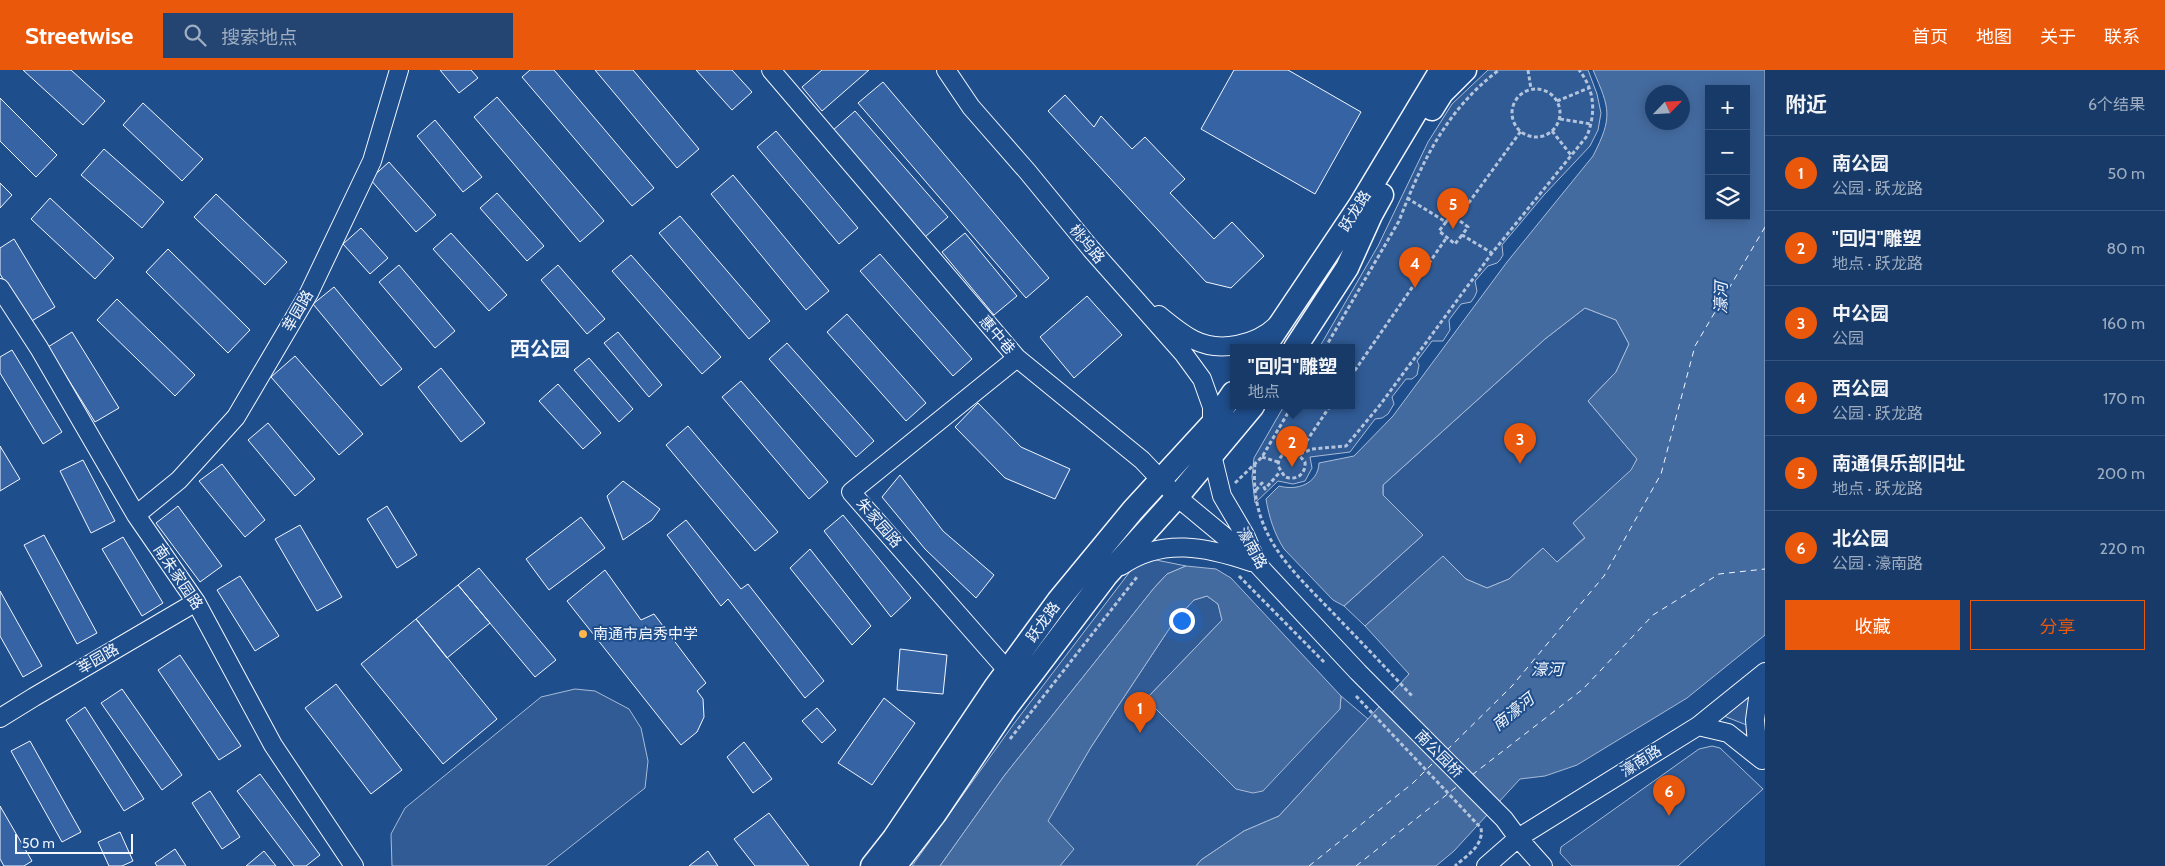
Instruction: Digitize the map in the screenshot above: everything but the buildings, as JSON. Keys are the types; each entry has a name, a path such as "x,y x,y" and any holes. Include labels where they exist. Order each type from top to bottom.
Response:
{"main road":[{"name":"跃龙路","path":"1267,344 1360,205 1441,70"},
{"name":"跃龙路","path":"1298,344 1347,268 1371,215 1442,93 1465,70"},
{"name":"跃龙路","path":"872,866 1058,601 1161,478 1212,424 1230,398"},
{"name":"跃龙路","path":"895,866 935,814 1006,708 1106,576 1250,409"}],"street":[{"name":"莘园路","path":"136,515 179,480 236,417 309,292 372,162 399,70"},
{"name":"惠中巷","path":"771,70 1017,358 1142,460 1177,496 1226,535 1258,565"},
{"name":"桃坞路","path":"946,70 971,107 1183,353 1202,379 1212,407 1212,424"},
{"name":"南朱家园路","path":"0,288 39,348 136,515 196,602 273,745 354,866"},
{"path":"1127,290 1166,321 1195,340 1217,346 1230,346"},
{"path":"1242,344 1275,327 1296,302"},
{"name":"朱家园路","path":"1008,670 851,492 1017,358"},
{"name":"濠南路","path":"1212,424 1212,455 1222,496 1245,535 1258,565 1358,672"},
{"path":"1106,576 1134,557 1181,546 1224,553 1258,565"},
{"name":"莘园路","path":"0,718 196,602"},
{"name":"南公园桥","path":"1358,672 1504,819 1518,838 1544,866"},
{"path":"1762,760 1755,720 1763,674"},
{"name":"濠南路","path":"1486,866 1518,838 1698,726 1763,674"},
{"path":"1698,726 1728,733 1762,760"}],"path":[{"path":"1327,344 1399,221 1440,132 1460,106 1499,70"},
{"path":"1528,70 1531,89"},
{"path":"1298,453 1305,462 1305,471 1289,479 1280,472 1278,462 1283,454 1346,446 1380,405 1492,253 1587,136 1592,124 1593,100 1580,71 1585,70"},
{"path":"1557,101 1589,88"},
{"path":"1531,89 1546,90 1557,101 1560,108 1560,119 1552,131 1540,137 1532,137 1521,131 1514,121 1514,105 1517,98 1531,89"},
{"path":"1560,119 1592,124"},
{"path":"1457,219 1521,131"},
{"path":"1552,131 1571,155"},
{"path":"1408,198 1446,222"},
{"path":"1452,215 1457,219 1468,227 1455,244 1439,231 1452,215"},
{"path":"1462,235 1492,253"},
{"path":"1355,370 1447,237"},
{"path":"1222,496 1262,457 1290,409"},
{"path":"1298,453 1328,409"},
{"path":"1262,457 1278,462"},
{"path":"1255,463 1256,490 1265,529 1276,550 1283,560 1414,697"},
{"path":"1256,490 1262,483 1265,489 1280,472"},
{"path":"1236,573 1328,665"},
{"path":"1006,744 1138,575"},
{"path":"1353,692 1481,828 1482,836 1478,845 1455,866"}],"shaded area":[{"path":"1488,70 1588,70 1597,94 1601,113 1598,130 1590,146 1544,195 1502,245 1503,255 1500,260 1488,266 1475,281 1477,291 1475,296 1471,302 1461,304 1449,320 1450,330 1443,341 1432,341 1417,361 1419,365 1417,375 1412,379 1406,379 1392,397 1394,404 1388,414 1382,418 1375,419 1350,452 1310,457 1312,468 1305,481 1293,484 1278,481 1255,503 1252,477 1254,458 1282,409 1355,409 1355,344 1321,344 1378,246 1428,142 1452,104"},
{"path":"1585,308 1616,320 1629,344 1616,372 1588,401 1637,459 1632,470 1573,523 1585,537 1557,562 1543,548 1509,579 1487,588 1466,579 1443,557 1365,626 1344,606 1423,535 1383,495 1383,485 1545,339"},
{"path":"1151,559 1186,566 1167,574 1154,588 1004,776 940,866 912,866 1013,725 1135,565"},
{"path":"1207,596 1218,604 1222,620 1149,696 1340,709 1341,696 1368,719 1279,816 1244,831 1201,860 1196,866 1060,866 1047,821 1091,747 1175,620 1194,600"},
{"path":"575,689 595,691 629,709 641,728 648,761 645,788 546,866 392,866 391,834 405,808 541,697"},
{"path":"1749,696 1749,726 1724,716"},
{"path":"1712,746 1720,748 1763,789 1678,866 1572,866 1560,853 1561,847 1699,749"}],"water":[{"name":"濠河","path":"1593,70 1765,70 1765,635 1687,698 1577,765 1545,776 1520,779 1454,851 1436,866 1196,866 1201,860 1244,831 1279,816 1409,674 1365,626 1443,556 1466,579 1487,588 1509,579 1543,548 1557,562 1585,538 1573,523 1631,470 1637,459 1588,401 1616,372 1629,344 1616,320 1585,308 1545,339 1383,485 1383,495 1423,535 1344,606 1333,600 1284,549 1272,525 1266,499 1279,486 1293,487 1311,481 1318,470 1319,463 1354,456 1393,416 1507,262 1593,156 1604,132 1606,122 1607,113 1603,94"},
{"path":"1186,566 1216,569 1231,578 1341,696 1340,709 1263,791 1253,793 1236,789 1153,706 1149,696 1222,620 1218,604 1207,596 1194,600 1175,620 1091,747 1048,821 1074,849 1060,866 940,866 1004,776 1154,588 1167,574"}],"ferry route":[{"path":"1447,750 1512,686 1604,576 1661,474 1695,346 1765,227"},
{"path":"1472,775 1583,689 1653,615 1719,574 1765,569"},
{"path":"1309,866 1413,783 1435,761"},
{"path":"1356,866 1459,785"}],"place":[{"name":"南通俱乐部旧址","path":"1453,229"},
{"name":"西公园","path":"1415,288"},
{"name":"中公园","path":"1520,464"},
{"name":"\"回归\"雕塑","path":"1292,467"},
{"name":"南通市启秀中学","path":"583,634"},
{"name":"南公园","path":"1140,733"},
{"name":"北公园","path":"1669,816"}],"district":[{"name":"西公园","path":"540,349"}],"water label":[{"name":"南濠河","path":"1513,712"}]}
